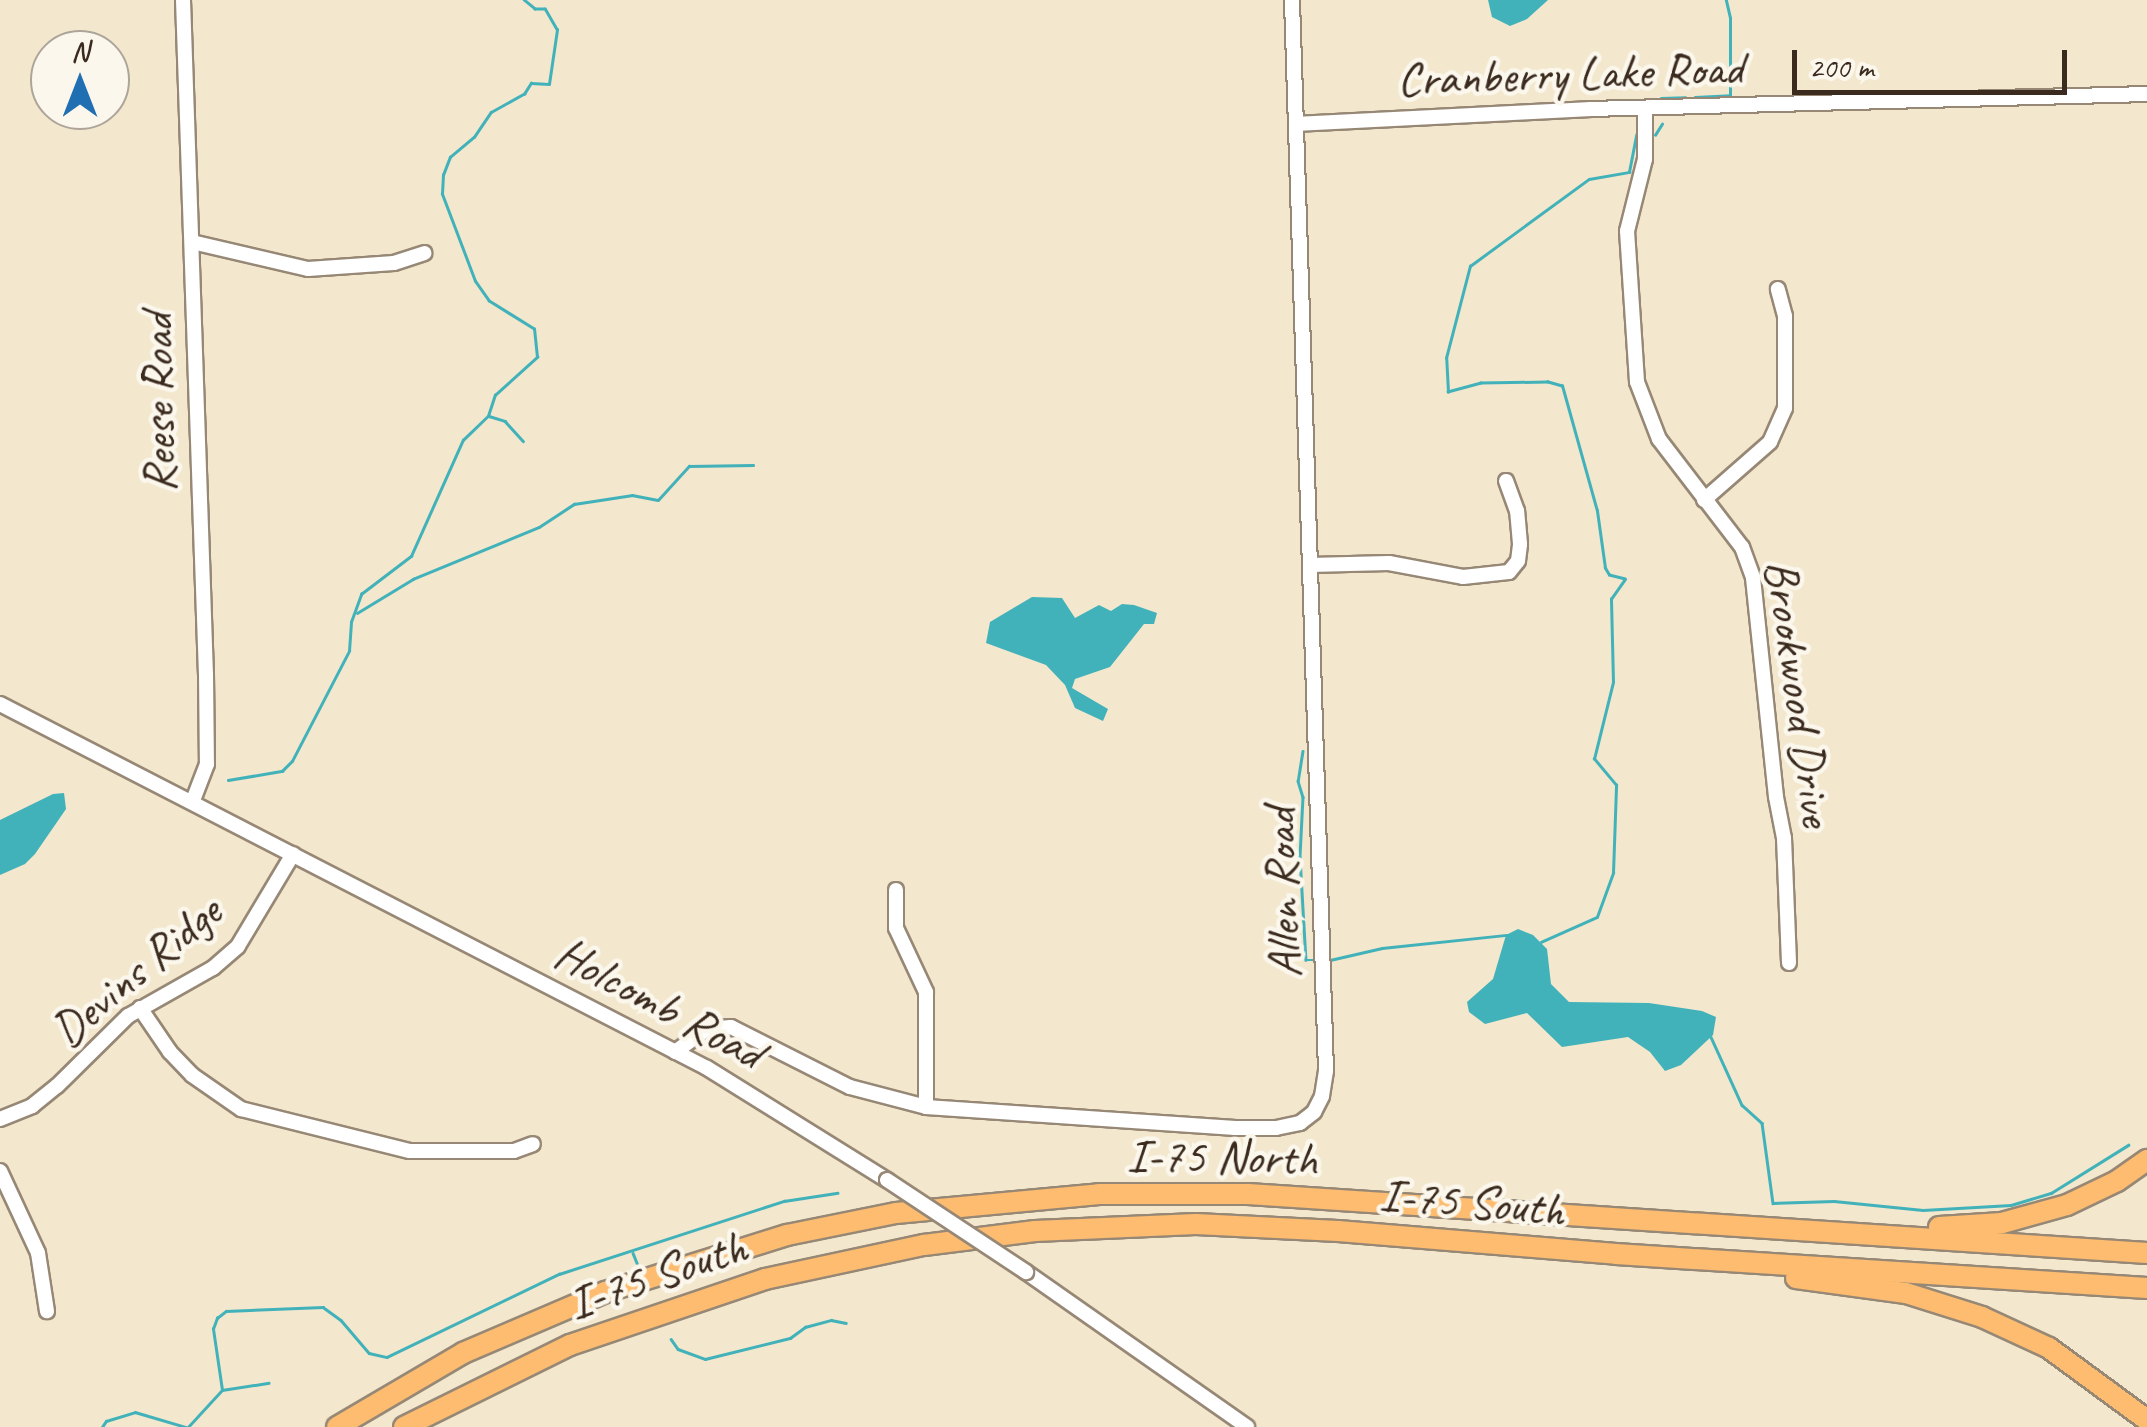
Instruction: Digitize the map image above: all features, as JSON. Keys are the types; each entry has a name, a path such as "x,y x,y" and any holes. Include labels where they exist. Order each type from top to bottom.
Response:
{"highway":[{"path":"1777,1226 1826,1221 1951,1228 2002,1223 2093,1194 2147,1160"},
{"name":"I-75 North","path":"337,1427 463,1353 605,1292 787,1235 896,1213 1100,1194 1248,1194 2147,1253"},
{"name":"I-75 South","path":"404,1427 500,1376 650,1315 766,1279 924,1245 1035,1231 1196,1224 2147,1288"},
{"path":"1616,1254 1878,1288 1961,1309 2049,1348 2147,1420"}],"street":[{"name":"Reese Road","path":"183,0 207,746 207,764 193,801"},
{"name":"Allen Road","path":"675,1052 707,1029 731,1027 850,1087 878,1098 926,1107 1234,1128 1276,1128 1300,1122 1314,1112 1322,1096 1326,1064 1292,0"},
{"name":"Cranberry Lake Road","path":"1297,124 1644,108 2147,94"},
{"name":"Brookwood Drive","path":"1644,108 1645,159 1627,231 1633,360 1650,420 1670,456 1742,547 1753,578 1776,797 1784,838 1789,963"},
{"path":"192,242 308,269 394,263 424,254"},
{"path":"1704,500 1770,442 1785,408 1785,316 1778,289"},
{"path":"1310,565 1389,563 1463,577 1509,572 1518,562 1520,544 1506,481"},
{"name":"Holcomb Road","path":"0,704 675,1052 806,1126 1026,1272 1247,1427"},
{"name":"Devins Ridge","path":"0,1119 32,1106 57,1086 108,1031 140,1008 213,968 238,946 293,854"},
{"path":"896,890 896,928 926,992 926,1107"},
{"path":"140,1008 170,1052 192,1075 242,1108 410,1151 514,1151 533,1144"},
{"path":"0,1171 38,1254 47,1312"}],"water":[{"path":"1488,0 1548,0 1527,19 1510,26 1492,17"},
{"path":"1032,597 1062,598 1075,618 1099,605 1111,611 1122,604 1134,605 1157,613 1154,624 1144,624 1110,667 1075,679 1072,688 1108,709 1103,721 1075,708 1065,685 1046,665 986,643 990,622"},
{"path":"64,793 66,809 35,854 25,864 0,875 0,820 53,794"},
{"path":"1518,929 1533,935 1547,949 1551,984 1569,1002 1649,1003 1702,1011 1716,1017 1713,1035 1681,1065 1665,1071 1650,1052 1628,1037 1562,1047 1527,1013 1485,1024 1469,1012 1467,1002 1493,979 1506,935"}],"waterway":[{"path":"228,780 282,771 292,761 349,651 351,622 361,594 411,556 463,440 488,416 495,395 537,357 534,329 489,301 475,281 442,194 443,175 450,157 474,137 491,112 524,94 531,83 549,84 557,30 545,9 535,9 524,0"},
{"path":"1695,97 1730,95 1730,18 1726,0"},
{"path":"1661,98 1685,97"},
{"path":"1655,135 1662,124"},
{"path":"1541,942 1597,917 1613,873 1616,785 1594,759 1613,682 1611,599 1625,579 1609,575 1605,568 1597,511 1562,386 1548,382 1481,383 1448,392 1446,358 1470,266 1589,179 1629,172 1636,135"},
{"path":"489,416 505,421 523,441"},
{"path":"357,613 413,579 539,527 574,504 632,495 658,500 689,466 753,465"},
{"path":"1303,751 1298,781 1303,797 1300,857 1306,960 1317,960"},
{"path":"1330,960 1382,948 1506,935"},
{"path":"1711,1037 1742,1105 1762,1123 1773,1203 1834,1201 1923,1210 2011,1205 2051,1193 2128,1145"},
{"path":"222,1390 213,1329 217,1318 226,1311 323,1307 341,1320 369,1353 387,1357 559,1274 784,1201 837,1193"},
{"path":"633,1253 637,1263"},
{"path":"671,1339 678,1349 705,1359 790,1338 805,1327 831,1320 846,1323"},
{"path":"188,1427 222,1390 268,1383"},
{"path":"102,1427 106,1421 135,1412 186,1427"}]}
